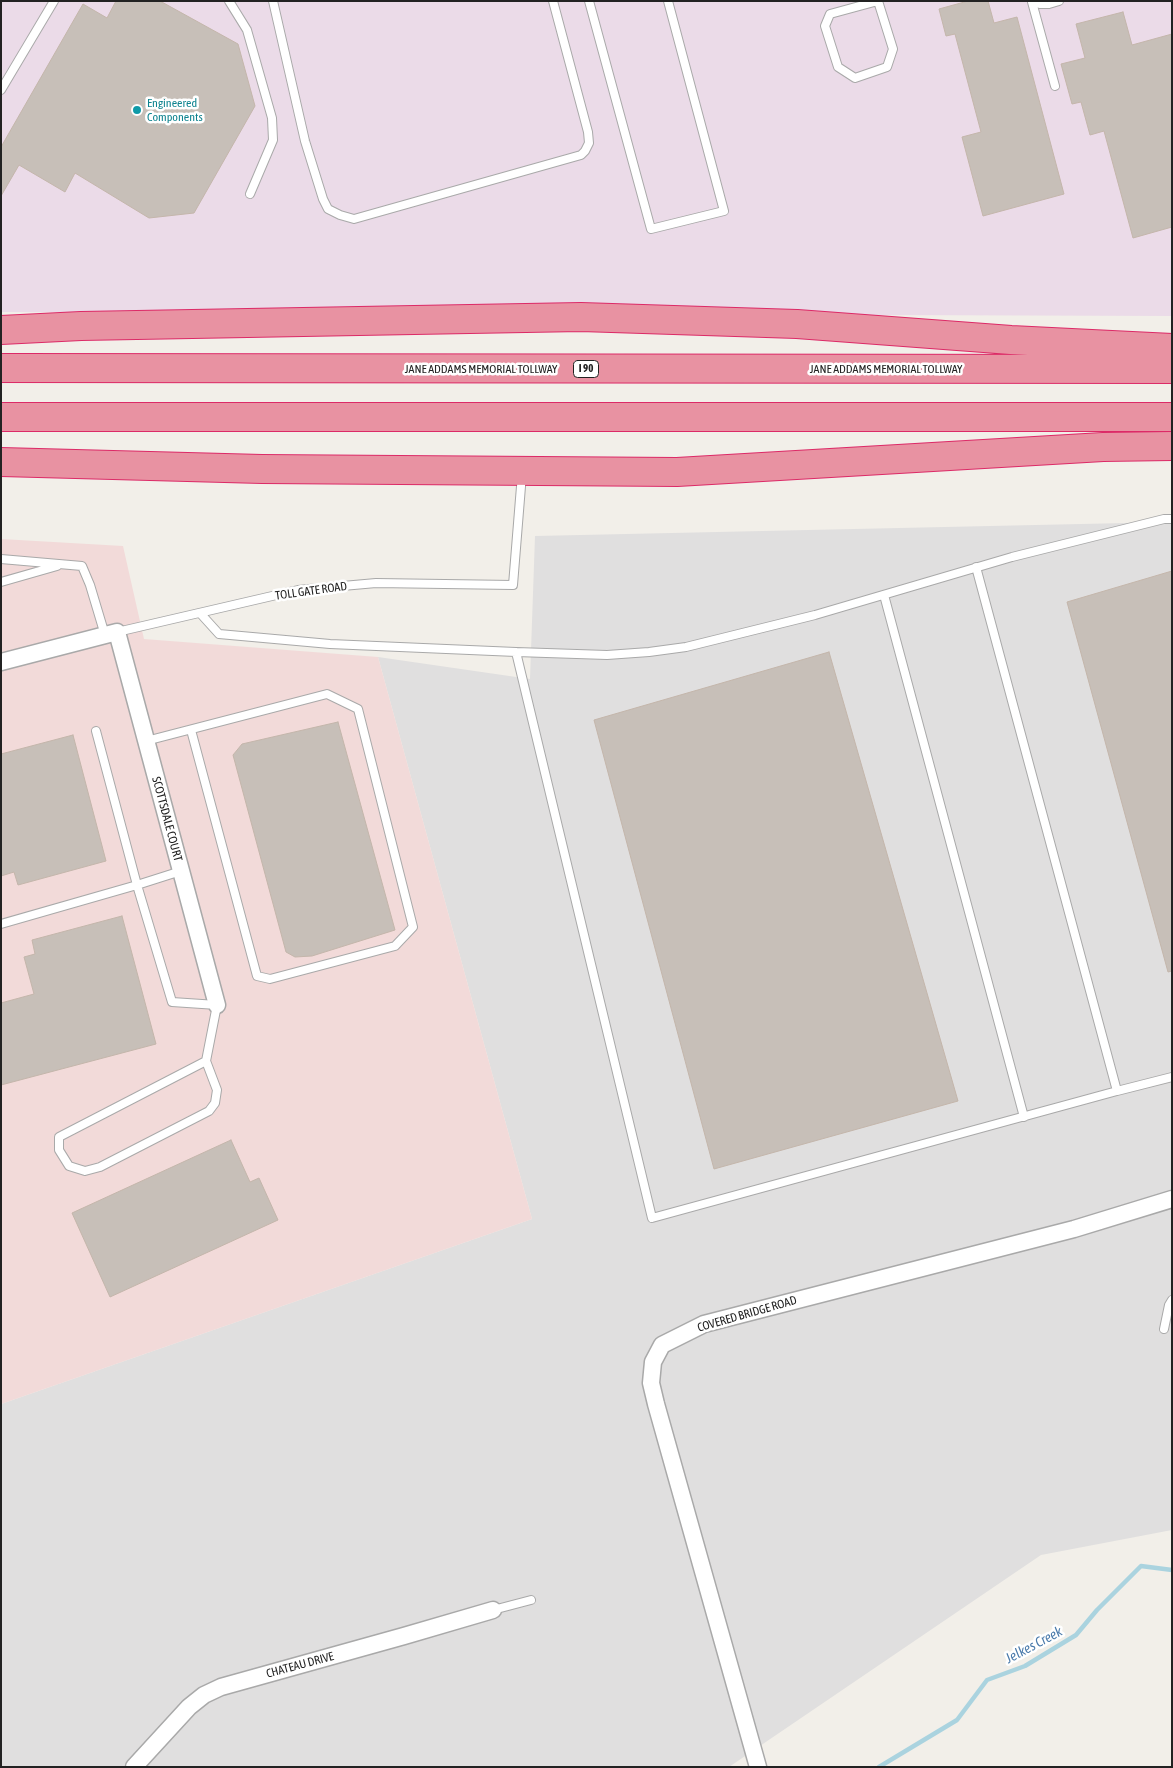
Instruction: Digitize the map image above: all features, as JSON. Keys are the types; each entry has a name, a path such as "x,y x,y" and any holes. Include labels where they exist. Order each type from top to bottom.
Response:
{"highway":[{"path":"1,330 81,326 581,317 797,324 1011,340 1172,348"},
{"name":"JANE ADDAMS MEMORIAL TOLLWAY","path":"1,368 1172,369"},
{"path":"1,417 1172,417"},
{"path":"1,462 262,469 677,472 1103,447 1172,446"}],"street":[{"name":"TOLL GATE ROAD","path":"1,662 111,633"},
{"name":"SCOTTSDALE COURT","path":"111,633 146,741 217,1006"},
{"name":"COVERED BRIDGE ROAD","path":"758,1767 656,1404 651,1382 653,1362 662,1345 704,1324 1074,1229 1172,1199"},
{"name":"CHATEAU DRIVE","path":"134,1767 189,1707 204,1695 221,1686 493,1610"}],"lane":[{"path":"1,90 54,1"},
{"path":"229,1 247,30 272,118 273,140 250,194"},
{"path":"273,1 305,141 323,199 328,209 354,219 582,155 589,143 588,132 553,1"},
{"path":"589,1 651,229 724,211 668,1"},
{"path":"878,1 893,49 887,67 855,78 838,67 825,26 830,14 878,1"},
{"path":"1055,86 1032,2 1049,4 1059,1"},
{"name":"TOLL GATE ROAD","path":"111,633 298,590 376,583 513,585 522,470"},
{"path":"200,613 219,634 330,644 607,655 648,652 686,647 815,615 976,568 1136,526 1164,519 1172,519"},
{"path":"1,559 82,566 111,633"},
{"path":"1,582 62,565"},
{"path":"976,568 1117,1091"},
{"path":"884,595 1024,1117"},
{"path":"516,652 652,1218 1172,1077"},
{"path":"146,741 327,694 358,709 413,927 395,946 270,979 257,976 191,730"},
{"path":"96,731 137,885 172,1002 217,1006 206,1061 217,1090 215,1103 209,1111 100,1167 85,1171 69,1166 59,1150 59,1137 206,1061"},
{"path":"1,924 181,871"},
{"path":"1164,1329 1169,1305 1172,1300"},
{"path":"493,1610 531,1600"}],"shaded area":[{"path":"1,1 1172,1 1172,316 1,312"},
{"path":"1172,522 1172,1530 1041,1555 729,1767 1,1767 1,1404 532,1219 378,657 530,679 535,536"},
{"path":"1,539 123,546 144,639 378,657 532,1219 1,1404"}],"building":[{"name":"Engineered Components","path":"116,1 160,1 238,44 255,106 194,213 149,218 75,173 65,192 19,165 1,196 1,147 83,4 107,18"},
{"path":"968,1 988,1 994,23 1017,17 1064,194 983,216 962,137 981,132 955,34 946,36 939,9"},
{"path":"1123,12 1132,45 1172,34 1172,227 1133,238 1104,131 1090,135 1081,102 1072,104 1061,64 1085,58 1076,24"},
{"path":"1172,571 1172,971 1168,972 1067,602"},
{"path":"829,652 958,1101 714,1169 594,720"},
{"path":"338,722 395,930 312,956 295,957 286,952 233,755 242,744"},
{"path":"73,735 106,861 18,885 14,872 1,876 1,754"},
{"path":"122,916 156,1044 1,1085 1,1003 34,994 24,957 35,954 32,940"},
{"path":"231,1140 250,1182 259,1178 278,1220 110,1297 72,1213"}],"waterway":[{"name":"Jelkes Creek","path":"879,1767 957,1720 987,1680 1025,1666 1076,1635 1097,1610 1141,1566 1172,1570"}],"place":[{"name":"Engineered Components","path":"137,110"}]}
